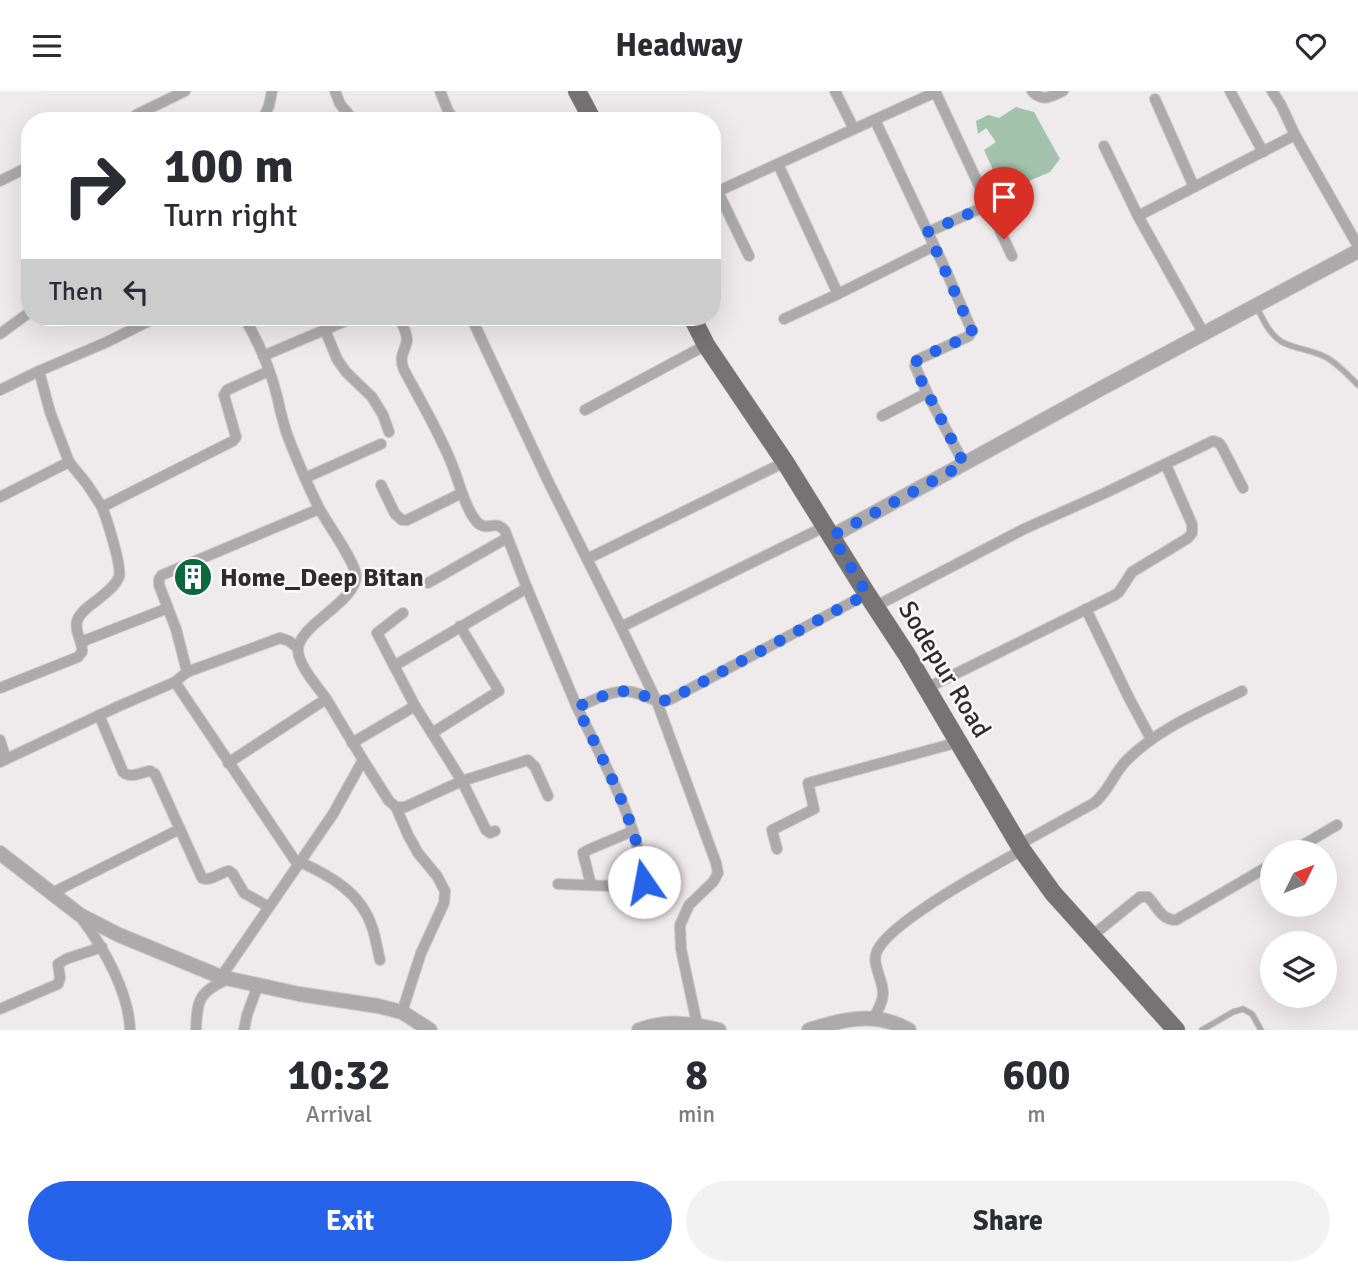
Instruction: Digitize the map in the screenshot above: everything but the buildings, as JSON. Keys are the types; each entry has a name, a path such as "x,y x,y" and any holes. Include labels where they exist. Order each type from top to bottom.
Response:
{"main road":[{"path":"577,91 588,112"},
{"name":"Sodepur Road","path":"696,326 706,345 785,462 927,688 1021,847 1053,893 1176,1030"}],"street":[{"path":"145,112 169,95 185,91"},
{"path":"266,112 272,91"},
{"path":"335,91 347,112"},
{"path":"440,91 449,112"},
{"path":"835,91 854,129"},
{"path":"1032,91 1042,98 1063,91"},
{"path":"1230,91 1263,152"},
{"path":"1272,91 1358,246"},
{"path":"721,190 935,92 1012,256"},
{"path":"1155,99 1194,187"},
{"path":"875,120 972,331 969,336 917,360 915,366 964,464"},
{"path":"1138,215 1295,135"},
{"path":"1104,146 1138,215 1204,334"},
{"path":"778,164 838,294"},
{"path":"0,181 21,170"},
{"path":"721,204 749,256"},
{"path":"928,232 988,205"},
{"path":"784,319 934,246"},
{"path":"621,628 829,531 964,464 1358,251"},
{"path":"0,334 21,319"},
{"path":"0,390 140,326"},
{"path":"249,326 269,371 288,437 305,478 319,509 354,566 356,577 353,587 304,635 298,648 301,662 389,801 396,807 418,853 437,876 445,891 444,903 421,953 402,1012"},
{"path":"263,356 325,326"},
{"path":"329,326 337,359 346,372 372,397 390,432"},
{"path":"403,326 407,340 401,362 447,453 474,519 485,527 501,526 507,538 577,707 633,831 643,875 642,885 558,884"},
{"path":"475,326 657,702 716,863 718,873 689,905 680,925 681,950 696,1024"},
{"path":"584,410 706,345"},
{"path":"102,507 233,441 236,437 224,395 227,390 269,371"},
{"path":"0,688 78,656 82,652 76,629 78,617 113,586 119,576 119,563 102,507 69,462 50,412 39,372"},
{"path":"882,416 927,393"},
{"path":"577,707 618,692 630,691 657,702 669,700 872,600 1213,441 1222,447 1243,488"},
{"path":"305,478 381,444"},
{"path":"0,497 69,462"},
{"path":"587,559 785,462"},
{"path":"927,688 1119,592 1132,572 1188,538 1192,533 1192,524 1166,465"},
{"path":"381,485 395,514 402,520 462,493"},
{"path":"187,672 176,629 159,585 162,575 319,509"},
{"path":"428,583 507,538"},
{"path":"394,666 527,588"},
{"path":"81,642 168,608"},
{"path":"1086,610 1151,739"},
{"path":"403,613 377,633 415,706 462,781 486,830 490,833 495,831"},
{"path":"432,733 499,691 460,626"},
{"path":"0,740 3,760 175,682 187,672 280,638 298,648"},
{"path":"175,682 299,863 324,873 355,897 366,912 372,927 380,960"},
{"path":"874,1017 883,994 876,953 897,928 1094,803 1102,796 1121,767 1151,739 1171,726 1242,691"},
{"path":"229,763 326,699"},
{"path":"352,743 415,706"},
{"path":"99,715 123,772 131,776 150,771 155,774 202,878 209,879 229,871 244,893 269,907"},
{"path":"777,849 772,831 814,809 808,783 959,741"},
{"path":"196,1030 200,999 224,978 333,814 363,760"},
{"path":"396,807 405,807 462,781 528,760 535,767 548,796"},
{"path":"1311,840 1337,825"},
{"path":"52,893 180,828"},
{"path":"591,885 583,853 633,831"},
{"path":"0,853 80,915 119,935 224,978 402,1012 430,1030"},
{"path":"1093,935 1140,897 1148,897 1163,916 1176,920 1260,871"},
{"path":"80,915 98,939 114,972 130,1016 130,1030"},
{"path":"0,1009 58,984 58,964 102,947"},
{"path":"243,1030 258,985"},
{"path":"809,1030 840,1020 874,1017 909,1030"},
{"path":"639,1030 670,1023 696,1024 719,1030"}],"lane":[{"path":"1256,306 1266,325 1283,342 1330,359 1358,385"},
{"path":"1202,1030 1233,1011 1243,1009 1252,1014 1261,1030"}],"shaded area":[{"path":"1016,107 1034,112 1060,159 1050,172 1003,192 984,150 996,142 986,128 978,134 976,121 988,115 999,118"}],"place":[{"name":"Home_Deep Bitan","path":"193,577"}],"route":[{"path":"644,882 633,831 622,802 577,707 618,692 630,691 657,702 669,700 867,594 832,536 964,464 915,366 920,358 969,336 972,331 928,232 988,205 1004,239"}]}
